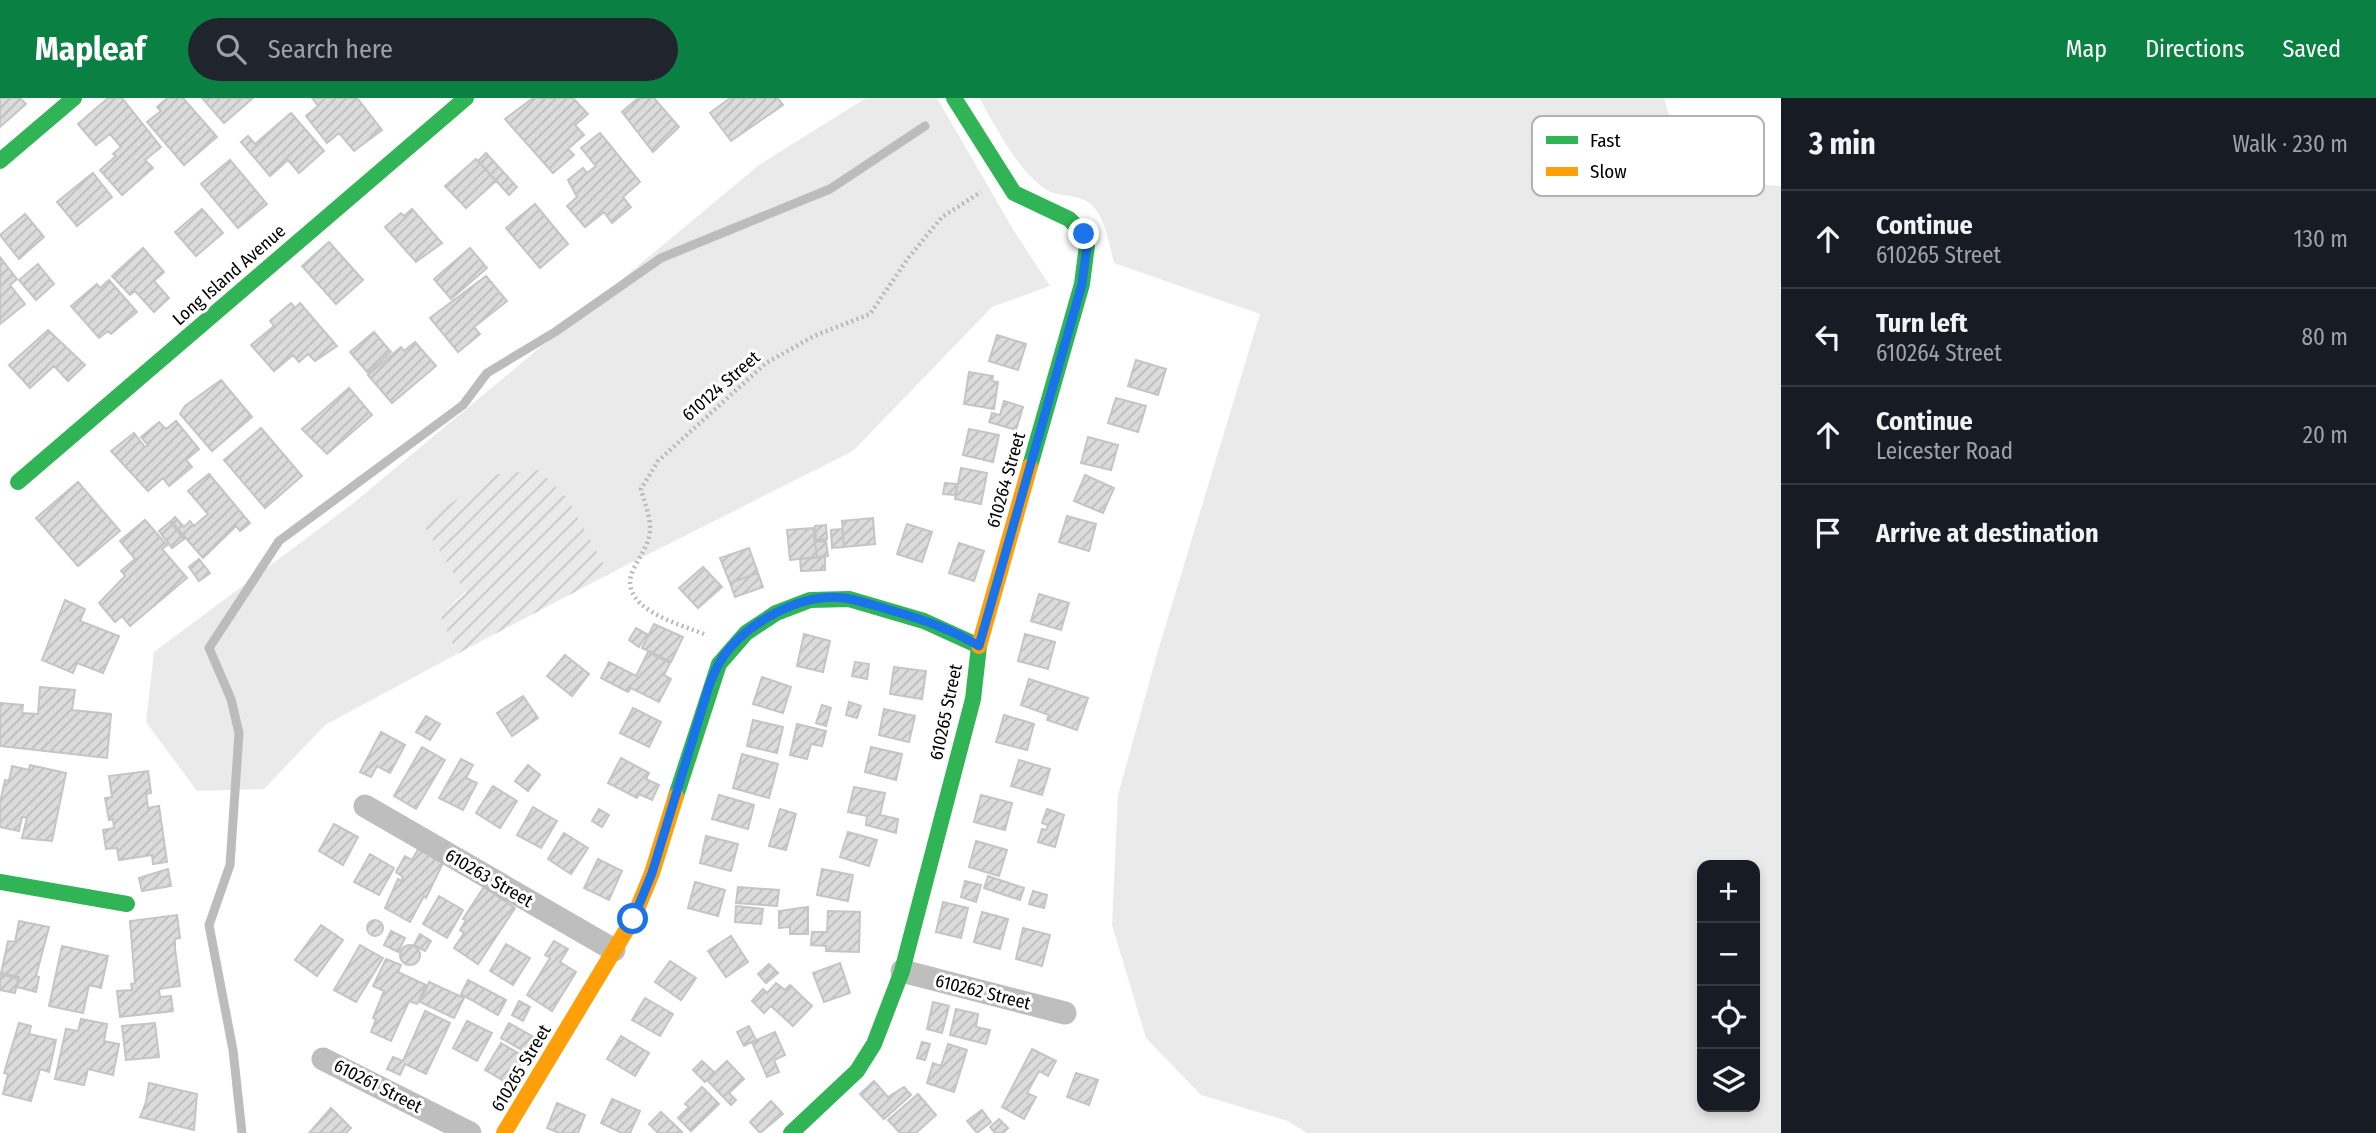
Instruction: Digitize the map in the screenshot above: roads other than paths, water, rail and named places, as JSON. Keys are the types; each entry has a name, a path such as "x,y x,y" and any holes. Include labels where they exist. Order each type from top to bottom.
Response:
{"street":[{"path":"0,161 74,98"},
{"name":"Long Island Avenue","path":"18,482 466,98"},
{"name":"610264 Street","path":"954,98 1002,179 1028,204 1073,220 1084,234 1087,245 1082,284 979,646"},
{"name":"610265 Street","path":"504,1133 633,919 652,873 709,686 723,657 747,632 781,611 814,599 843,597 914,617 958,633 979,646 973,699 902,971 874,1044 857,1071 790,1133"},
{"name":"610263 Street","path":"365,806 614,950"},
{"path":"0,882 127,904"},
{"name":"610262 Street","path":"902,971 1065,1013"},
{"name":"610261 Street","path":"323,1059 470,1133"}],"waterway":[{"path":"242,1133 233,1050 209,925 230,865 239,733 231,699 209,648 279,541 463,405 487,373 555,332 661,258 830,189 925,126"}]}
